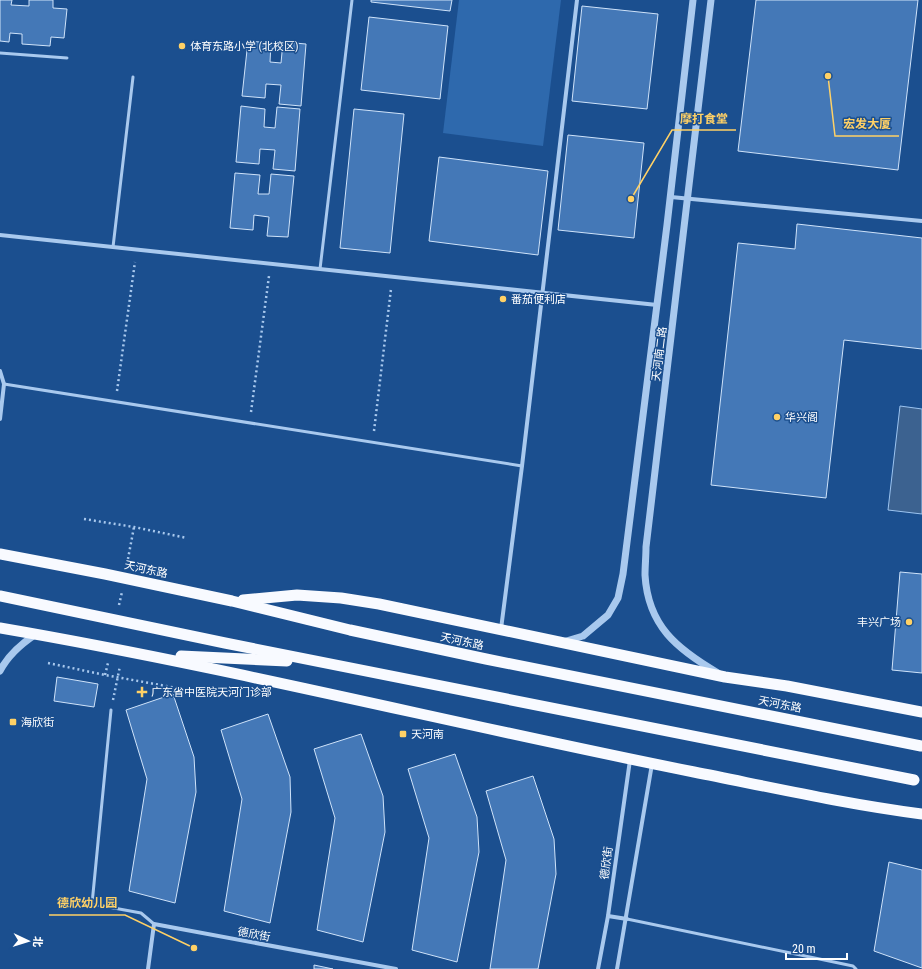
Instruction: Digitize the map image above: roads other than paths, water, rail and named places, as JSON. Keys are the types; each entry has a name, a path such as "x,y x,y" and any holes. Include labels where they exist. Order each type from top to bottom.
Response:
{"highway":[{"path":"0,548 19,558"},
{"name":"天河东路","path":"0,554 105,574 232,601 350,630 486,659 921,746"},
{"path":"0,596 325,663 914,780"},
{"path":"232,601 297,596 341,598 380,604 725,677 787,686 922,712"},
{"path":"0,628 142,654 265,679 423,715 652,764 857,804 922,814"},
{"path":"142,654 325,663"}],"street":[{"path":"501,629 522,466 577,0"},
{"name":"天河南二路","path":"563,642 583,636 608,615 618,598 623,574 671,197 693,0"},
{"name":"天河南二路","path":"711,0 689,199 646,547 645,575 649,599 655,618 674,642 696,660 725,677"},
{"path":"671,197 922,221"},
{"path":"0,235 657,305"},
{"path":"0,371 4,384 0,419"},
{"path":"0,671 3,664 13,652 36,634"},
{"name":"德欣街","path":"598,969 608,916 630,759"},
{"path":"618,969 652,764"},
{"path":"608,916 627,919"},
{"path":"148,969 154,924"},
{"name":"德欣街","path":"154,924 396,969"}],"lane":[{"path":"320,269 352,0"},
{"path":"0,53 67,58"},
{"path":"113,247 133,78"},
{"path":"4,384 522,466"},
{"path":"111,710 92,904 141,913 154,924"},
{"path":"627,919 853,966 856,969"}],"place":[{"name":"体育东路小学 (北校区)","path":"182,46"},
{"name":"宏发大厦","path":"828,76"},
{"name":"摩打食堂","path":"631,199"},
{"name":"番茄便利店","path":"503,299"},
{"name":"华兴阁","path":"777,417"},
{"name":"丰兴广场","path":"909,622"},
{"name":"广东省中医院天河门诊部","path":"142,692"},
{"name":"海欣街","path":"13,722"},
{"name":"天河南","path":"403,734"},
{"name":"德欣幼儿园","path":"194,948"}]}
